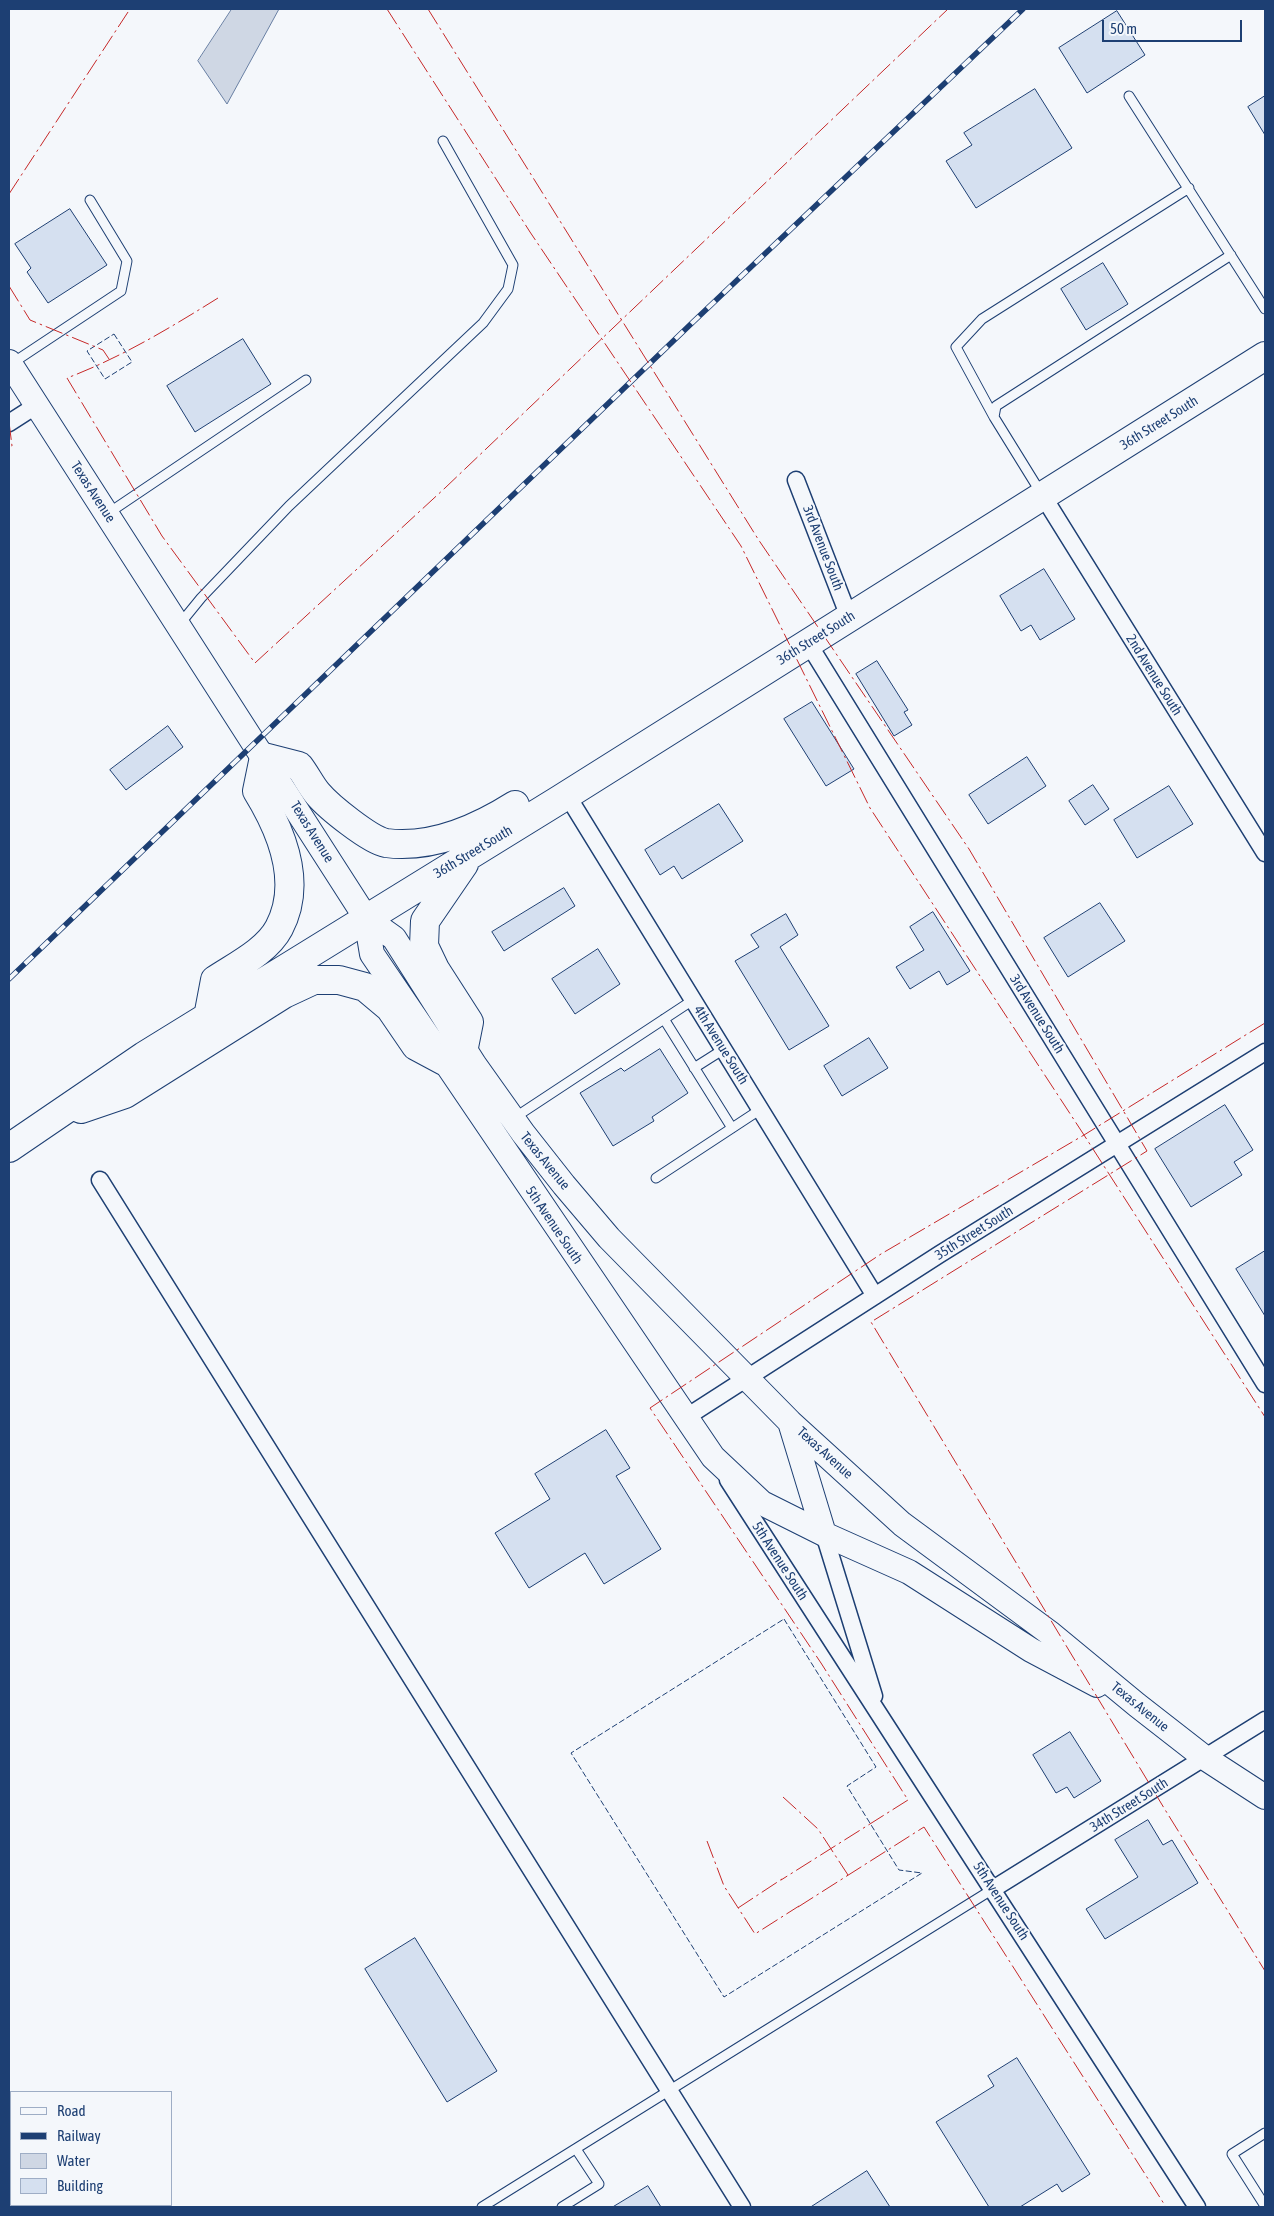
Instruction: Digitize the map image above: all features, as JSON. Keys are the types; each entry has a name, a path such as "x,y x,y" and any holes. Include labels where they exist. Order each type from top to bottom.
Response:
{"highway":[{"name":"36th Street South","path":"46,1121 208,1017 567,795 1265,356"},
{"path":"208,1017 214,980 260,950 279,929 288,903 288,869 284,846 274,820 257,791 264,757 300,766 318,795 356,827 384,843 438,839 471,830 580,764 624,758"},
{"path":"9,1148 46,1121 125,1094 284,994 314,980 339,980 365,987 390,1008 416,1046 454,1054 469,1022 435,969 424,946 425,921 440,896 473,852"}],"main road":[{"name":"Texas Avenue","path":"10,363 366,918"},
{"name":"5th Avenue South","path":"366,918 372,954 454,1054 685,1418 714,1457"},
{"name":"Texas Avenue","path":"454,1054 513,1119 564,1185 609,1238 790,1422 902,1524 1052,1634 1137,1705 1205,1758 1265,1797"},
{"path":"790,1422 824,1534"},
{"path":"714,1457 762,1503 824,1534 909,1572 1031,1650 1137,1705"}],"street":[{"path":"9,423 36,405"},
{"name":"3rd Avenue South","path":"796,480 850,617"},
{"name":"2nd Avenue South","path":"1043,496 1265,853"},
{"name":"3rd Avenue South","path":"808,643 1265,1384"},
{"name":"4th Avenue South","path":"567,795 875,1296"},
{"name":"35th Street South","path":"685,1418 875,1296 1265,1052"},
{"path":"100,1180 742,2207"},
{"name":"5th Avenue South","path":"714,1457 1197,2207"},
{"path":"824,1534 881,1718"},
{"name":"34th Street South","path":"993,1889 1265,1720"}],"lane":[{"path":"1129,96 1265,309"},
{"path":"179,626 201,598 289,506 483,323 508,288 513,265 443,141"},
{"path":"1043,496 994,417 956,348 982,319 1188,188"},
{"path":"10,363 121,291 127,261 90,200"},
{"path":"994,417 996,406 1231,256"},
{"path":"107,514 306,380"},
{"path":"513,1119 693,1000"},
{"path":"664,1019 732,1128"},
{"path":"694,1068 724,1049"},
{"path":"656,1178 761,1109"},
{"path":"482,2207 993,1889"},
{"path":"1265,2132 1232,2154 1265,2206"},
{"path":"562,2207 599,2184 576,2148"}],"water":[{"path":"232,9 279,9 227,104 198,61"}],"building":[{"path":"1117,11 1145,55 1087,93 1059,48"},
{"path":"1035,89 1072,148 976,208 946,161 972,145 964,133"},
{"path":"1265,96 1265,135 1248,107"},
{"path":"70,209 107,265 48,303 27,272 31,268 15,244"},
{"path":"1103,263 1128,304 1086,330 1061,289"},
{"path":"243,339 271,384 195,432 167,386"},
{"path":"1044,569 1075,619 1040,640 1031,625 1021,631 1000,596"},
{"path":"877,661 908,710 904,712 912,725 894,736 856,674"},
{"path":"812,702 854,769 826,786 784,719"},
{"path":"168,726 183,747 126,790 110,770"},
{"path":"1027,757 1046,786 988,824 969,795"},
{"path":"1093,785 1109,809 1085,825 1069,801"},
{"path":"1169,786 1193,824 1137,858 1114,820"},
{"path":"719,804 743,841 682,879 674,866 660,875 645,850"},
{"path":"564,888 575,906 504,951 492,932"},
{"path":"1100,903 1125,941 1068,977 1044,938"},
{"path":"933,912 970,971 947,985 939,971 910,989 896,967 924,950 910,927"},
{"path":"786,914 798,935 780,947 829,1026 789,1050 735,961 759,947 751,935"},
{"path":"598,949 620,984 575,1014 552,979"},
{"path":"869,1038 888,1068 842,1096 824,1066"},
{"path":"660,1049 688,1093 652,1117 654,1121 613,1146 580,1093 621,1068 624,1071"},
{"path":"1225,1105 1253,1150 1234,1162 1242,1175 1191,1207 1155,1149"},
{"path":"1265,1251 1265,1316 1236,1269"},
{"path":"606,1430 630,1468 616,1476 661,1549 604,1584 585,1553 529,1588 495,1533 550,1499 535,1474"},
{"path":"1070,1732 1101,1781 1074,1798 1067,1787 1056,1793 1033,1755"},
{"path":"1148,1820 1163,1845 1172,1840 1198,1883 1105,1939 1086,1909 1138,1877 1115,1840"},
{"path":"415,1938 497,2071 447,2102 365,1969"},
{"path":"1017,2058 1090,2174 1062,2192 1057,2184 1020,2207 989,2207 936,2122 994,2086 988,2076"},
{"path":"867,2171 890,2207 811,2207"},
{"path":"648,2186 661,2207 613,2207"}],"railway":[{"path":"9,979 693,322 1023,9"}],"fence":[{"path":"114,334 132,362 105,379 87,351 114,334"},
{"path":"784,1619 876,1767 847,1786 899,1870 922,1873 724,1997 571,1753 784,1619"}],"power":[{"path":"9,194 130,9"},
{"path":"387,9 530,232 741,546 870,808 1084,1135 881,1254 650,1408 821,1663 908,1800 781,1880"},
{"path":"428,9 758,539 969,849 1147,1151 871,1322 1164,1808 1265,1971"},
{"path":"218,298 125,352 67,378 162,536 255,663 445,488 948,9"},
{"path":"9,286 30,320 103,350 109,359"},
{"path":"9,422 12,446 9,448"},
{"path":"1265,1023 1084,1135 1265,1417"},
{"path":"783,1797 818,1829 848,1875 846,1876"},
{"path":"798,1907 924,1827 1166,2207"},
{"path":"707,1841 724,1886 755,1934 799,1906"},
{"path":"738,1908 782,1879"}]}
